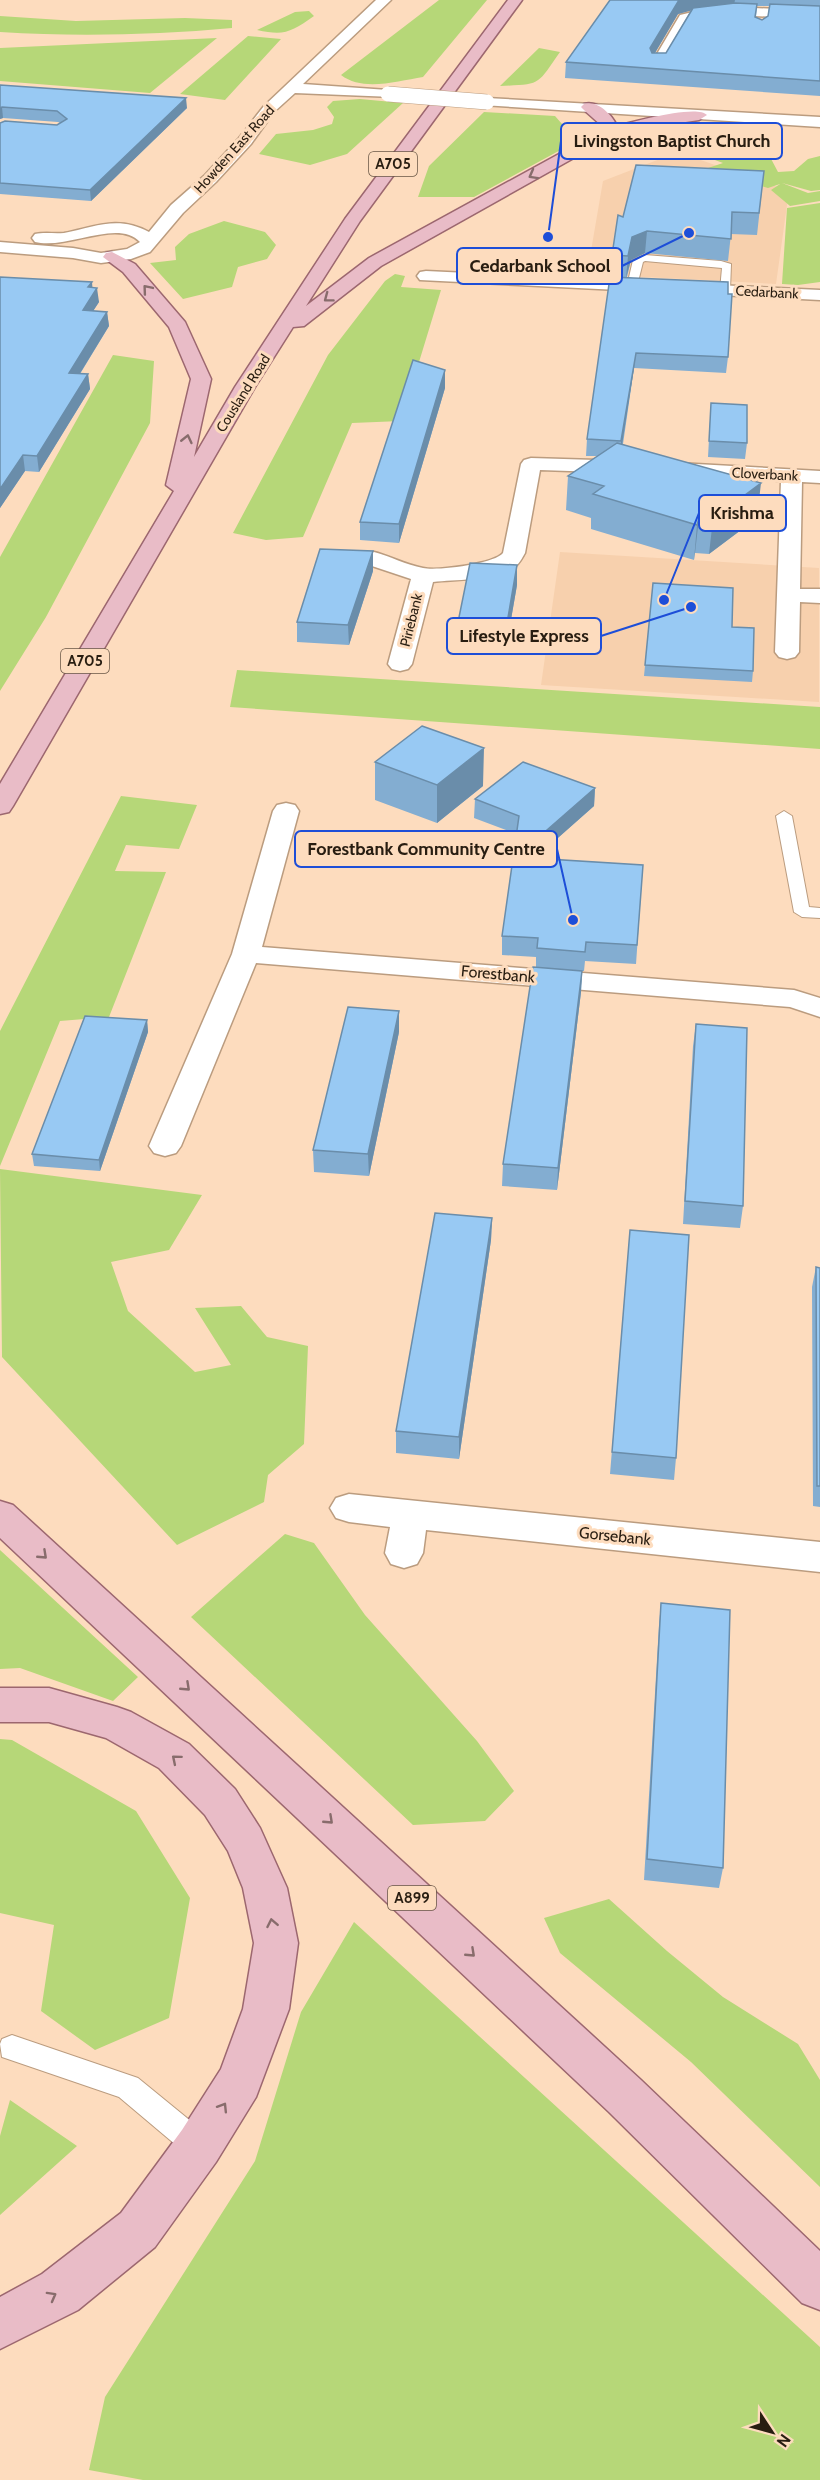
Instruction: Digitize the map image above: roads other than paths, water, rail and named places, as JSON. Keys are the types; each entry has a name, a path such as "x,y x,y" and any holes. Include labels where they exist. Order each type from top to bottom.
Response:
{"main road":[{"name":"Cousland Road","path":"0,806 245,387 353,219 515,0"},
{"path":"590,108 600,114 610,125 608,133"},
{"path":"280,334 375,262 608,133 651,122 699,115"},
{"path":"112,257 129,268 178,326 201,379 169,516"},
{"name":"A899","path":"0,1515 625,2096 820,2284"},
{"path":"0,1705 49,1705 117,1724 174,1756 220,1802 245,1841 265,1888 276,1943 266,2009 240,2081 199,2146 138,2230 60,2292 0,2324"}],"street":[{"name":"Howden East Road","path":"0,240 71,245 90,257 131,254 144,248 177,209 210,179 245,141 269,109 384,0"},
{"path":"658,64 686,18 699,14 764,12 820,15"},
{"path":"290,88 820,122"},
{"name":"Howden East Road","path":"127,230 177,209"},
{"name":"Howden East Road","path":"0,247 71,245 95,229 127,230 146,236 148,241"},
{"name":"Cedarbank","path":"426,276 820,295"},
{"name":"Cloverbank","path":"514,553 533,456 549,462 820,477"},
{"path":"787,652 792,476"},
{"name":"Piriebank","path":"374,559 423,576 504,564 514,553"},
{"name":"Piriebank","path":"400,664 423,576"},
{"path":"789,595 820,596"},
{"path":"165,1146 246,954 286,811"},
{"name":"Forestbank","path":"246,954 794,999 820,1008"},
{"name":"Gorsebank","path":"349,1508 820,1557"},
{"path":"404,1553 410,1516"}],"lane":[{"path":"632,286 638,260 645,258 727,266 725,290"},
{"path":"784,816 802,912 820,913"},
{"path":"12,2048 128,2087 199,2146"}],"place":[{"name":"Cedarbank School","path":"689,233"},
{"name":"Livingston Baptist Church","path":"548,237"},
{"name":"Krishma","path":"664,600"},
{"name":"Lifestyle Express","path":"691,607"},
{"name":"Forestbank Community Centre","path":"573,920"}]}
